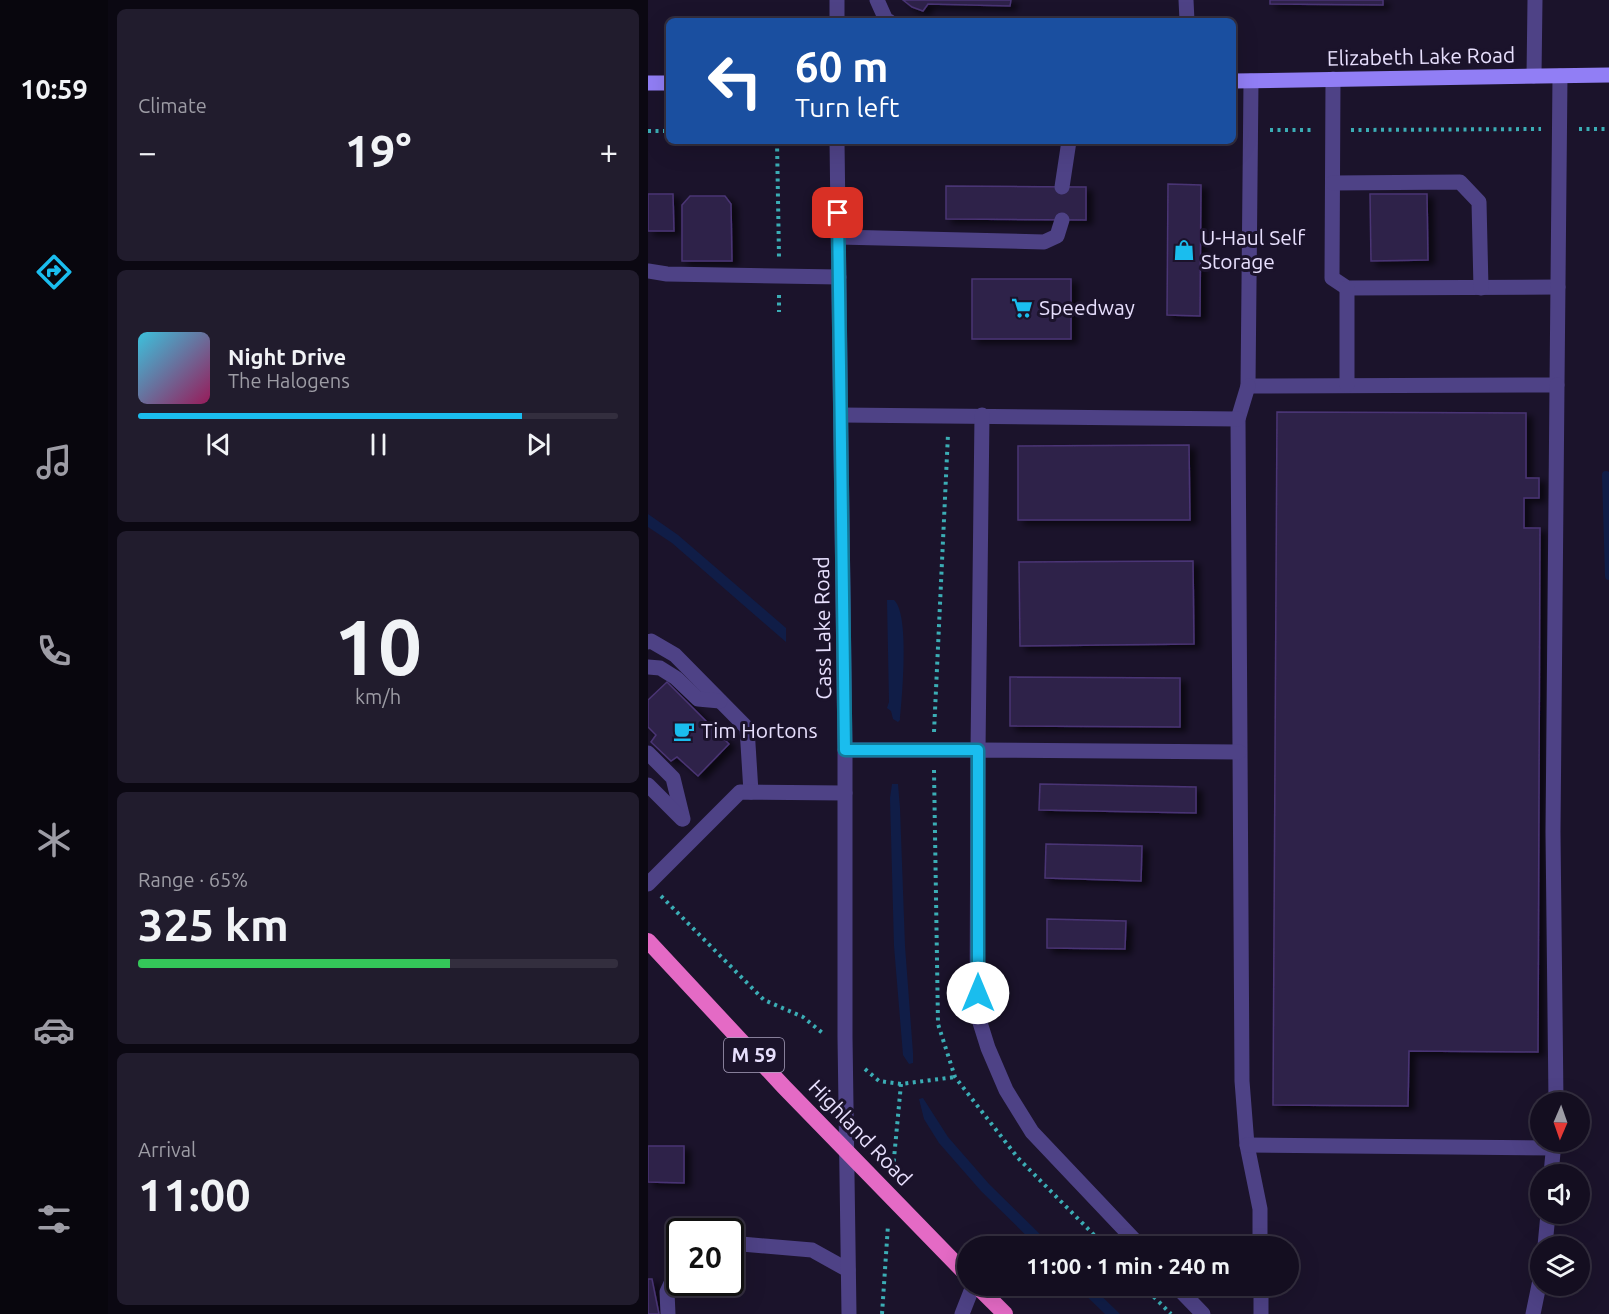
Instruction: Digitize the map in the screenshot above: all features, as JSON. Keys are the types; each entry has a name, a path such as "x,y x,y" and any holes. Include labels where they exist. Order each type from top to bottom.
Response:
{"highway":[{"name":"Highland Road","path":"648,941 784,1087 957,1265"},
{"path":"986,1296 1005,1314"}],"main road":[{"name":"Elizabeth Lake Road","path":"1236,81 1609,75"},
{"path":"648,82 666,83"}],"street":[{"path":"837,0 837,18"},
{"path":"876,0 885,18"},
{"path":"1186,0 1187,18"},
{"path":"1534,76 1535,0"},
{"path":"1556,1092 1553,820 1560,76"},
{"path":"1333,80 1332,278 1347,288 1558,287"},
{"path":"1251,81 1248,386 1238,419 1239,752 1242,1081 1247,1145 1260,1209 1260,1236"},
{"name":"Cass Lake Road","path":"837,144 849,1314"},
{"path":"1062,187 1069,144"},
{"path":"1333,183 1460,182 1479,202 1481,288"},
{"path":"838,237 1044,242 1057,236 1062,220"},
{"path":"648,271 667,274 839,277"},
{"path":"1347,288 1347,385"},
{"path":"1248,386 1557,385"},
{"path":"841,415 1238,419"},
{"path":"982,416 977,1012 988,1048 1006,1090 1032,1132 1131,1236"},
{"path":"648,642 651,641 675,655 747,728 751,792"},
{"path":"648,668 660,668 676,678 698,699 720,701"},
{"path":"845,750 1239,752"},
{"path":"648,753 673,778 682,819"},
{"path":"648,785 698,834"},
{"path":"648,884 740,792 845,793"},
{"path":"1247,1145 1530,1145"},
{"path":"744,1244 812,1250 848,1270"},
{"path":"667,1296 668,1314"},
{"path":"962,1314 970,1296"},
{"path":"1186,1296 1203,1314"},
{"path":"1260,1296 1261,1314"},
{"path":"1533,1314 1537,1296"}],"path":[{"path":"1250,130 1609,129"},
{"path":"648,131 666,131"},
{"path":"777,144 779,312"},
{"path":"648,884 764,1000 802,1017 879,1081 901,1084 955,1077"},
{"path":"1153,1296 1171,1314"}],"water":[{"path":"648,514 678,535 786,628 786,642 672,543 648,527"},
{"path":"887,600 894,600 899,608 902,622 903,676 898,722 893,719 891,711 887,708 889,702"},
{"path":"892,784 898,784 900,808 905,946 913,1053 913,1063 909,1064 903,1055 894,946 890,798"},
{"path":"923,1098 948,1137 989,1184 1042,1236 1027,1236 981,1191 939,1143 924,1119 919,1099"},
{"path":"1086,1296 1101,1296 1120,1314 1105,1314"}],"building":[{"path":"903,0 1011,0 1010,6 928,4 923,11"},
{"path":"1270,0 1383,0 1383,5 1270,4"},
{"name":"U-Haul Self Storage","path":"1168,184 1201,185 1200,316 1167,315"},
{"path":"946,186 1086,187 1086,220 946,219"},
{"path":"648,194 673,194 674,231 648,231"},
{"path":"1370,194 1427,194 1428,260 1371,261"},
{"path":"690,196 725,196 731,204 732,261 682,261 682,205"},
{"path":"972,279 1071,279 1071,339 972,339"},
{"path":"1277,412 1526,413 1526,478 1539,478 1539,498 1524,498 1524,528 1540,528 1538,1052 1409,1051 1408,1106 1273,1105"},
{"path":"1189,445 1190,520 1018,520 1018,446"},
{"path":"1193,561 1194,644 1020,646 1019,562"},
{"path":"1010,677 1180,678 1180,727 1010,726"},
{"name":"Tim Hortons","path":"667,682 729,744 698,776 677,757 671,761 651,742 656,735 648,727 648,700"},
{"path":"1040,784 1196,787 1196,813 1039,810"},
{"path":"1046,844 1142,846 1141,881 1045,878"},
{"path":"1047,919 1126,921 1125,949 1047,948"},
{"path":"648,1146 684,1146 684,1183 648,1182"},
{"path":"648,1279 652,1279 659,1314 648,1314"}],"waterway":[{"path":"1606,475 1609,576"}],"place":[{"name":"U-Haul Self Storage","path":"1184,250"},
{"name":"Speedway","path":"1022,308"},
{"name":"Tim Hortons","path":"684,731"}],"route":[{"path":"838,213 845,750 978,750 978,993"}]}
